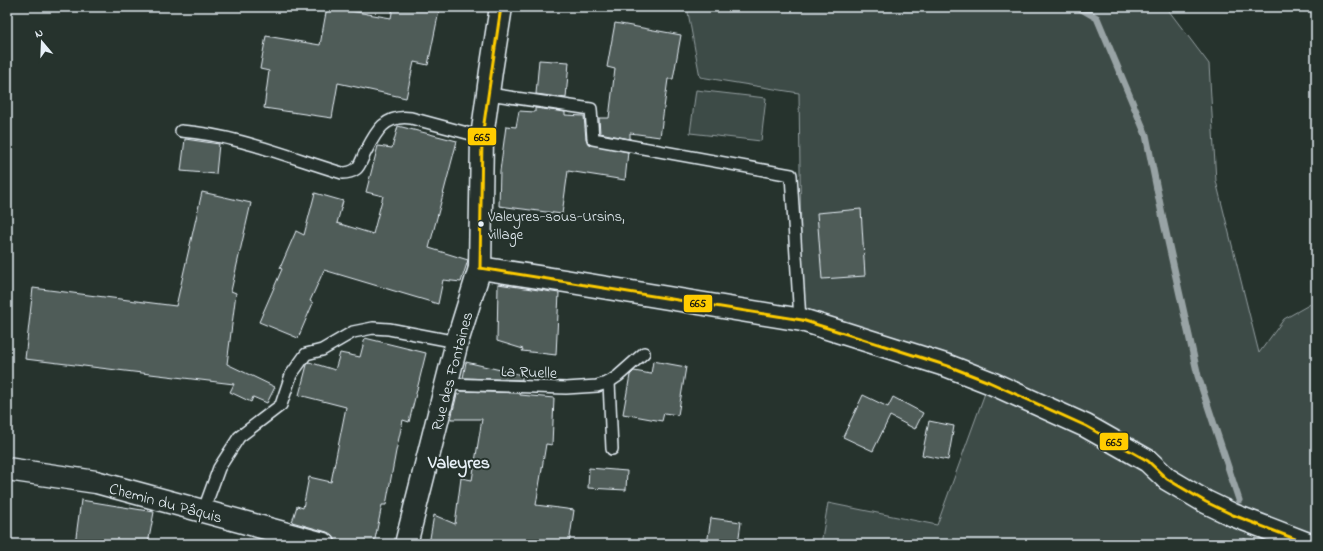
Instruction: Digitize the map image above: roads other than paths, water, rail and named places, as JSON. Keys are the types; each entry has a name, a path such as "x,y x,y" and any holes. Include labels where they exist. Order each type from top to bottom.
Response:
{"street":[{"name":"Rue des Fontaines","path":"406,544 457,342 480,268 482,138 501,7"},
{"path":"480,268 800,320 948,366 989,382 1086,426 1148,461 1167,479 1206,502 1233,515 1308,544"},
{"name":"Chemin du Pâquis","path":"7,469 96,482 324,544"}],"lane":[{"path":"489,94 591,109 593,139 791,175 800,320"},
{"path":"181,131 201,132 227,137 342,173 349,173 357,168 379,129 392,118 411,118 482,138"},
{"path":"203,512 219,468 239,437 281,405 291,375 306,354 322,350 352,332 373,328 389,329 457,342"},
{"name":"La Ruelle","path":"446,384 566,388 597,386 609,382 618,376 644,353"},
{"path":"609,382 612,448"}],"waterway":[{"path":"1078,7 1097,18 1146,135 1198,376 1239,500"}],"place":[{"name":"Valeyres-sous-Ursins, village","path":"481,224"}],"district":[{"name":"Valeyres","path":"459,462"}]}
